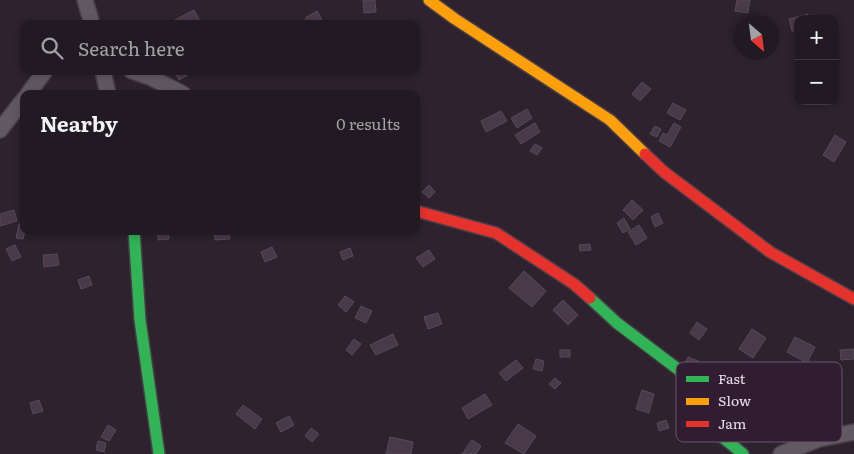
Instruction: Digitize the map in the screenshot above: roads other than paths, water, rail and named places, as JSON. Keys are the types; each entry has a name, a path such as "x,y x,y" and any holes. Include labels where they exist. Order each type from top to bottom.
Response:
{"street":[{"path":"429,0 610,120 664,172 770,252 854,299"},
{"path":"31,90 42,75"},
{"path":"104,75 107,90"},
{"path":"143,75 175,90"},
{"path":"0,130 20,104"},
{"path":"420,212 496,233 574,284 617,323 676,368"},
{"path":"134,235 140,320 159,454"},
{"path":"728,442 743,454"},
{"path":"781,454 810,442"}]}
